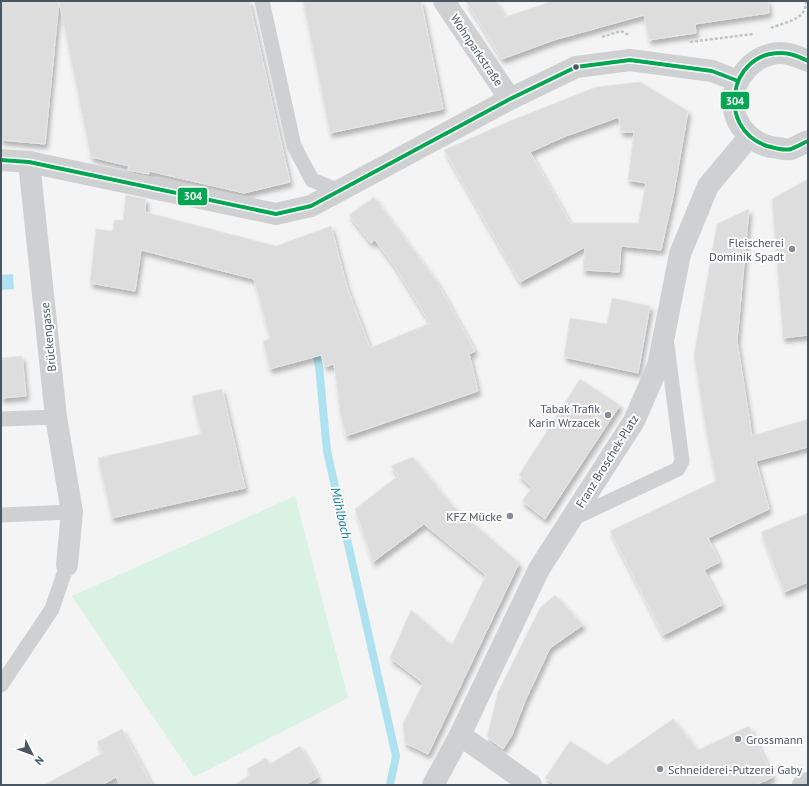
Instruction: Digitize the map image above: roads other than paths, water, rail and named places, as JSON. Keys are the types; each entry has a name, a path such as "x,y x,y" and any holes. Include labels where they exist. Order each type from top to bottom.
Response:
{"street":[{"name":"Wohnparkstraße","path":"444,1 510,99"},
{"path":"808,61 794,54 772,54 751,64 738,81 733,100 738,123 749,138 768,148 790,149 808,141"},
{"path":"1,160 29,162 276,214 311,206 510,99 576,67 630,60 712,71 738,81"},
{"name":"Franz Broschek-Platz","path":"433,785 460,735 539,569 634,420 658,366 680,254 708,186 749,138"},
{"name":"Brückengasse","path":"29,162 56,417 72,512 67,565"},
{"path":"460,735 530,785"},
{"path":"804,785 808,783"}],"lane":[{"path":"262,1 294,146 312,180 339,191"},
{"path":"571,519 678,469 682,461 665,331"},
{"path":"1,419 56,417"},
{"path":"1,515 72,512"},
{"path":"1,685 52,608 67,565"}],"water":[{"path":"13,274 14,289 1,290 1,275"}],"waterway":[{"name":"Mühlbach","path":"314,346 319,366 327,451 396,756 390,785"}],"place":[{"name":"Fleischerei Dominik Spadt","path":"792,249"},
{"name":"Tabak Trafik Karin Wrzacek","path":"608,415"},
{"name":"KFZ Mücke","path":"510,516"},
{"name":"Grossmann","path":"738,739"},
{"name":"Schneiderei-Putzerei Gaby","path":"660,769"}]}
